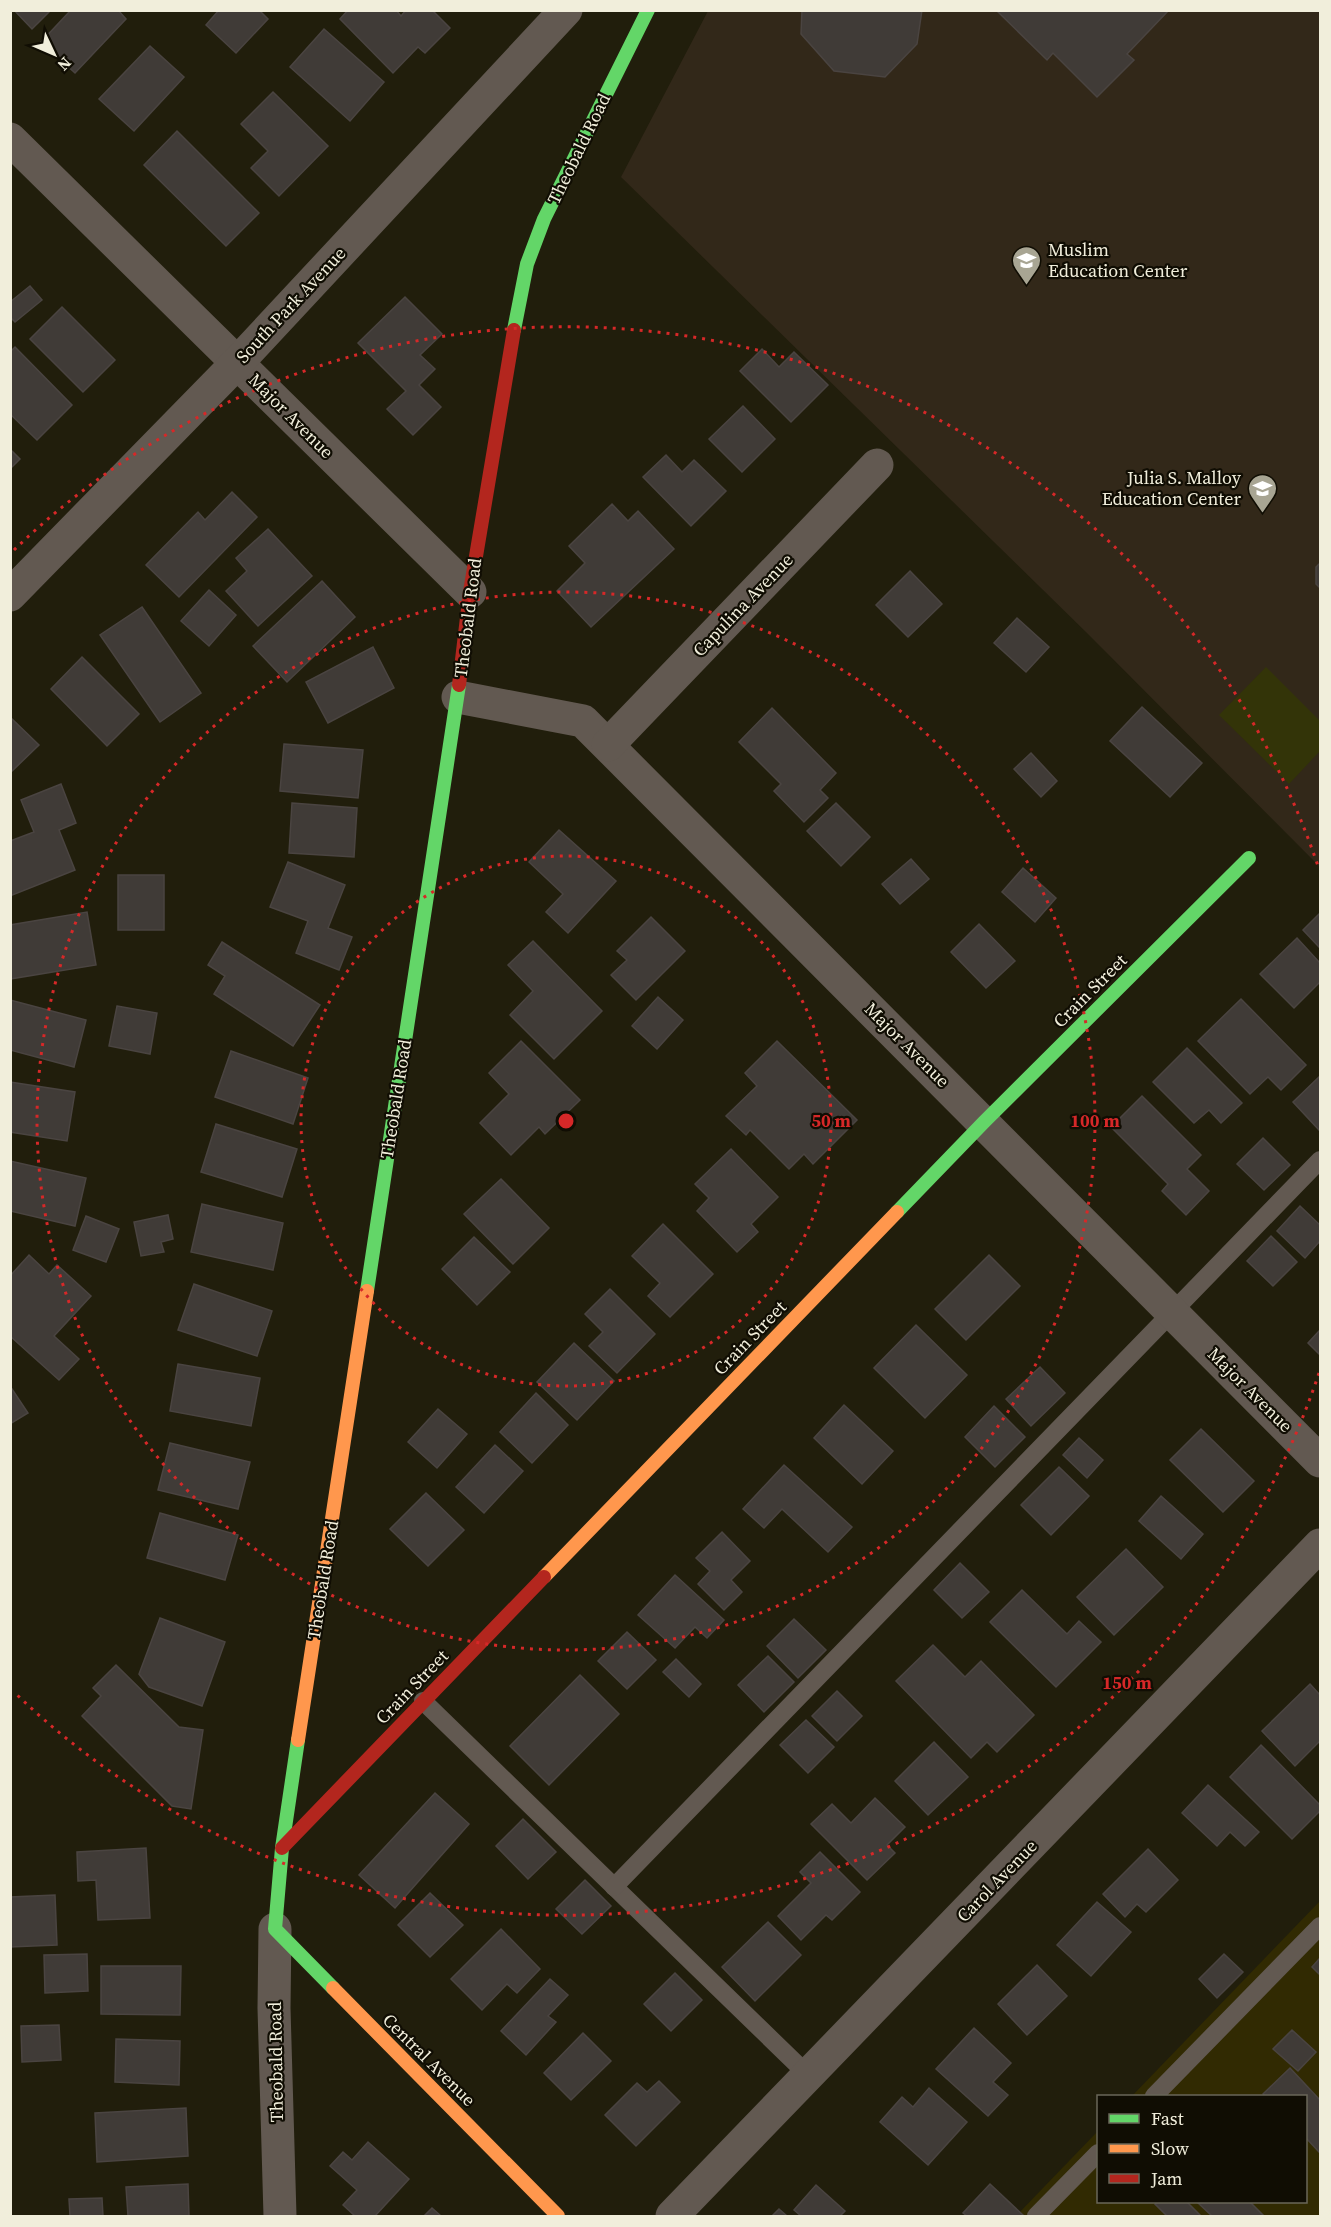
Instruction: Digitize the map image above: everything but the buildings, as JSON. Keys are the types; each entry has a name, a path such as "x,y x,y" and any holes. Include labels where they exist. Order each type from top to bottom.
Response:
{"street":[{"name":"South Park Avenue","path":"10,595 237,363 566,10"},
{"name":"Theobald Road","path":"280,2217 274,2008 275,1929 282,1848 458,697 470,592 516,315 527,264 553,199 648,10"},
{"name":"Major Avenue","path":"10,139 470,592"},
{"name":"Capulina Avenue","path":"608,745 877,465"},
{"name":"Major Avenue","path":"458,697 583,721 1320,1461"},
{"name":"Crain Street","path":"282,1848 984,1122 1249,858"},
{"name":"Carol Avenue","path":"672,2217 1320,1545"},
{"name":"Central Avenue","path":"275,1929 558,2217"}],"lane":[{"path":"614,1887 1320,1160"},
{"path":"423,1701 809,2076"},
{"path":"1156,2095 1320,1926"},
{"path":"1036,2217 1097,2154"}],"shaded area":[{"name":"Muslim Education Center","path":"708,11 1320,11 1320,867 1088,634 621,177"},
{"path":"1266,667 1320,721 1320,751 1289,784 1219,715"},
{"path":"1320,1901 1320,2216 1016,2216 1097,2132 1097,2203 1307,2203 1307,2095 1133,2095"}],"traffic: fast":[{"path":"514,330 527,264 544,219 648,10"},
{"path":"367,1291 459,685"},
{"path":"897,1212 1249,858"},
{"path":"298,1740 282,1848 275,1929 333,1988"}],"traffic: slow":[{"path":"544,1577 897,1212"},
{"path":"298,1740 367,1291"},
{"path":"333,1988 558,2216"}],"traffic: jam":[{"path":"459,685 470,592 514,330"},
{"path":"282,1848 544,1577"}],"place":[{"name":"Muslim Education Center","path":"1027,286"},
{"name":"Julia S. Malloy Education Center","path":"1262,514"}]}
